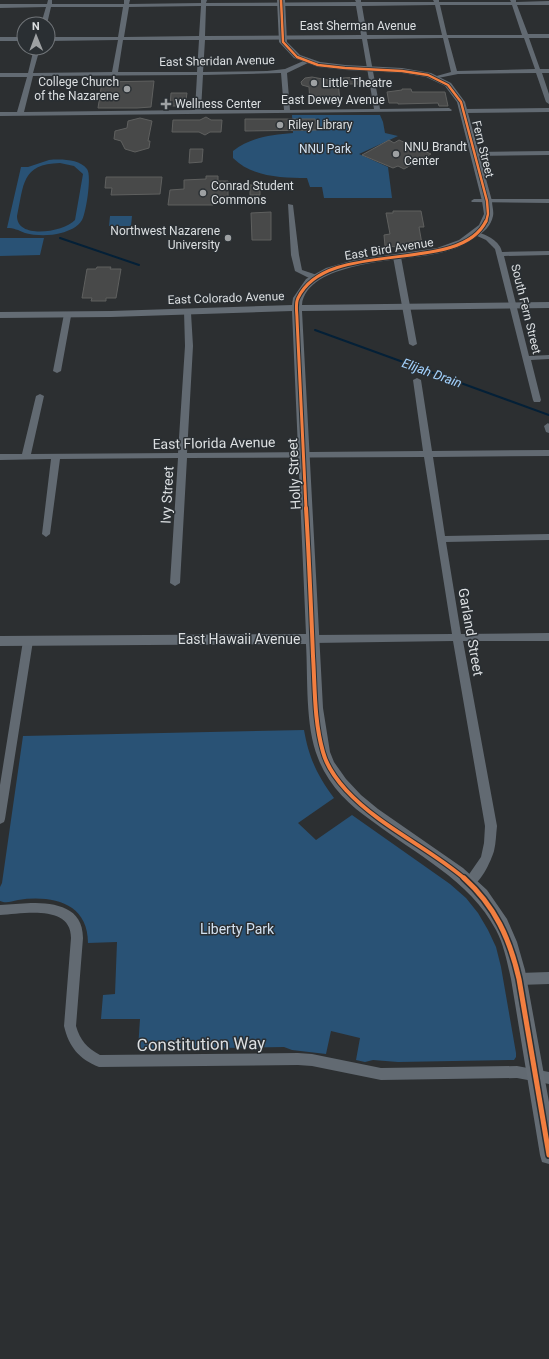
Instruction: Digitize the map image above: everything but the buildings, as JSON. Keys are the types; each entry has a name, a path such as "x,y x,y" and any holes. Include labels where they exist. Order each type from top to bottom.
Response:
{"street":[{"path":"0,6 49,3 204,2 549,3"},
{"path":"198,112 204,2"},
{"path":"281,2 282,37 286,48 292,54 308,61 326,66 411,72 435,78 454,72 549,71"},
{"path":"358,2 377,111"},
{"path":"436,2 454,72"},
{"path":"513,2 549,102"},
{"path":"46,16 49,3"},
{"path":"115,74 127,3"},
{"name":"East Sherman Avenue","path":"56,39 549,36"},
{"path":"0,39 16,39"},
{"path":"20,114 35,56"},
{"name":"East Sheridan Avenue","path":"0,75 267,73 283,71 308,61"},
{"path":"283,71 285,75 287,112"},
{"name":"Fern Street","path":"435,78 446,83 456,91 464,111 487,201 488,216 484,226 477,234"},
{"name":"East Dewey Avenue","path":"0,114 450,110"},
{"path":"464,111 549,110"},
{"path":"474,154 549,153"},
{"path":"474,201 549,201"},
{"path":"290,205 295,255 299,271 314,277"},
{"name":"South Fern Street","path":"477,234 494,244 500,254 537,400"},
{"name":"East Bird Avenue","path":"296,308 298,298 303,288 314,277 334,268 354,263 448,248 467,241 477,234"},
{"path":"500,254 549,254"},
{"path":"397,257 413,344"},
{"name":"East Colorado Avenue","path":"0,315 67,316 296,308 549,305"},
{"name":"Holly Street","path":"296,308 312,639 316,708 321,745 327,764 339,783 353,798 372,814 435,857 469,883 491,908 505,931 514,955 542,1076 549,1155"},
{"name":"Ivy Street","path":"175,583 189,346 187,313"},
{"path":"57,371 67,316"},
{"path":"526,358 549,358"},
{"name":"Garland Street","path":"417,380 441,540 491,826 489,853 480,870 469,883"},
{"path":"26,457 40,396"},
{"path":"548,426 549,430"},
{"name":"East Florida Avenue","path":"0,457 549,453"},
{"path":"46,534 56,457"},
{"path":"441,540 549,537"},
{"name":"East Hawaii Avenue","path":"0,641 549,637"},
{"path":"0,819 28,641"},
{"name":"Constitution Way","path":"0,910 48,909 61,911 70,918 76,926 77,938 70,1026 73,1039 80,1050 99,1061 298,1059 312,1060 381,1074 517,1072 542,1076"},
{"path":"519,979 549,978"}],"green space":[{"name":"NNU Park","path":"292,115 380,115 385,133 398,136 359,154 388,167 392,198 324,198 322,187 310,187 307,178 277,177 258,173 249,169 233,158 233,151 254,140 269,136 293,133"},
{"path":"49,160 70,160 79,163 87,169 89,186 87,202 84,216 78,225 64,232 48,235 29,234 7,228 21,167 28,167","holes":["60,163 74,166 83,174 75,220 61,228 42,232 32,231 19,224 17,216 23,186 26,178 31,172 38,167 47,164"]},
{"path":"110,216 132,216 131,226 109,226"},
{"path":"0,238 44,238 40,255 0,256"},
{"name":"Liberty Park","path":"304,730 308,749 314,766 334,798 298,823 316,840 352,815 450,884 466,898 478,913 496,947 501,967 516,1053 514,1060 398,1062 373,1060 365,1062 356,1060 360,1038 331,1031 326,1054 292,1050 284,1047 138,1049 140,1019 101,1019 103,995 115,994 117,942 88,943 86,929 82,918 75,910 65,904 43,899 7,902 0,901 0,887 2,883 23,736"}],"waterway":[{"name":"Elijah Drain","path":"60,238 139,265"},
{"name":"Elijah Drain","path":"315,330 549,415"}],"cycle path":[{"path":"281,0 283,42 297,57 318,65 402,71 428,75 448,85 461,102 487,201 487,220 481,230 463,242 439,250 354,263 329,270 310,281 298,298 297,319 316,708 323,752 328,765 340,784 347,792 372,813 431,853 470,884 481,895 497,916 506,933 515,960 519,979 549,1155"}],"place":[{"name":"Little Theatre","path":"314,83"},
{"name":"College Church of the Nazarene","path":"127,89"},
{"name":"Wellness Center","path":"166,104"},
{"name":"Riley Library","path":"280,125"},
{"name":"NNU Brandt Center","path":"396,154"},
{"name":"Conrad Student Commons","path":"203,193"},
{"name":"Northwest Nazarene University","path":"228,238"}]}
